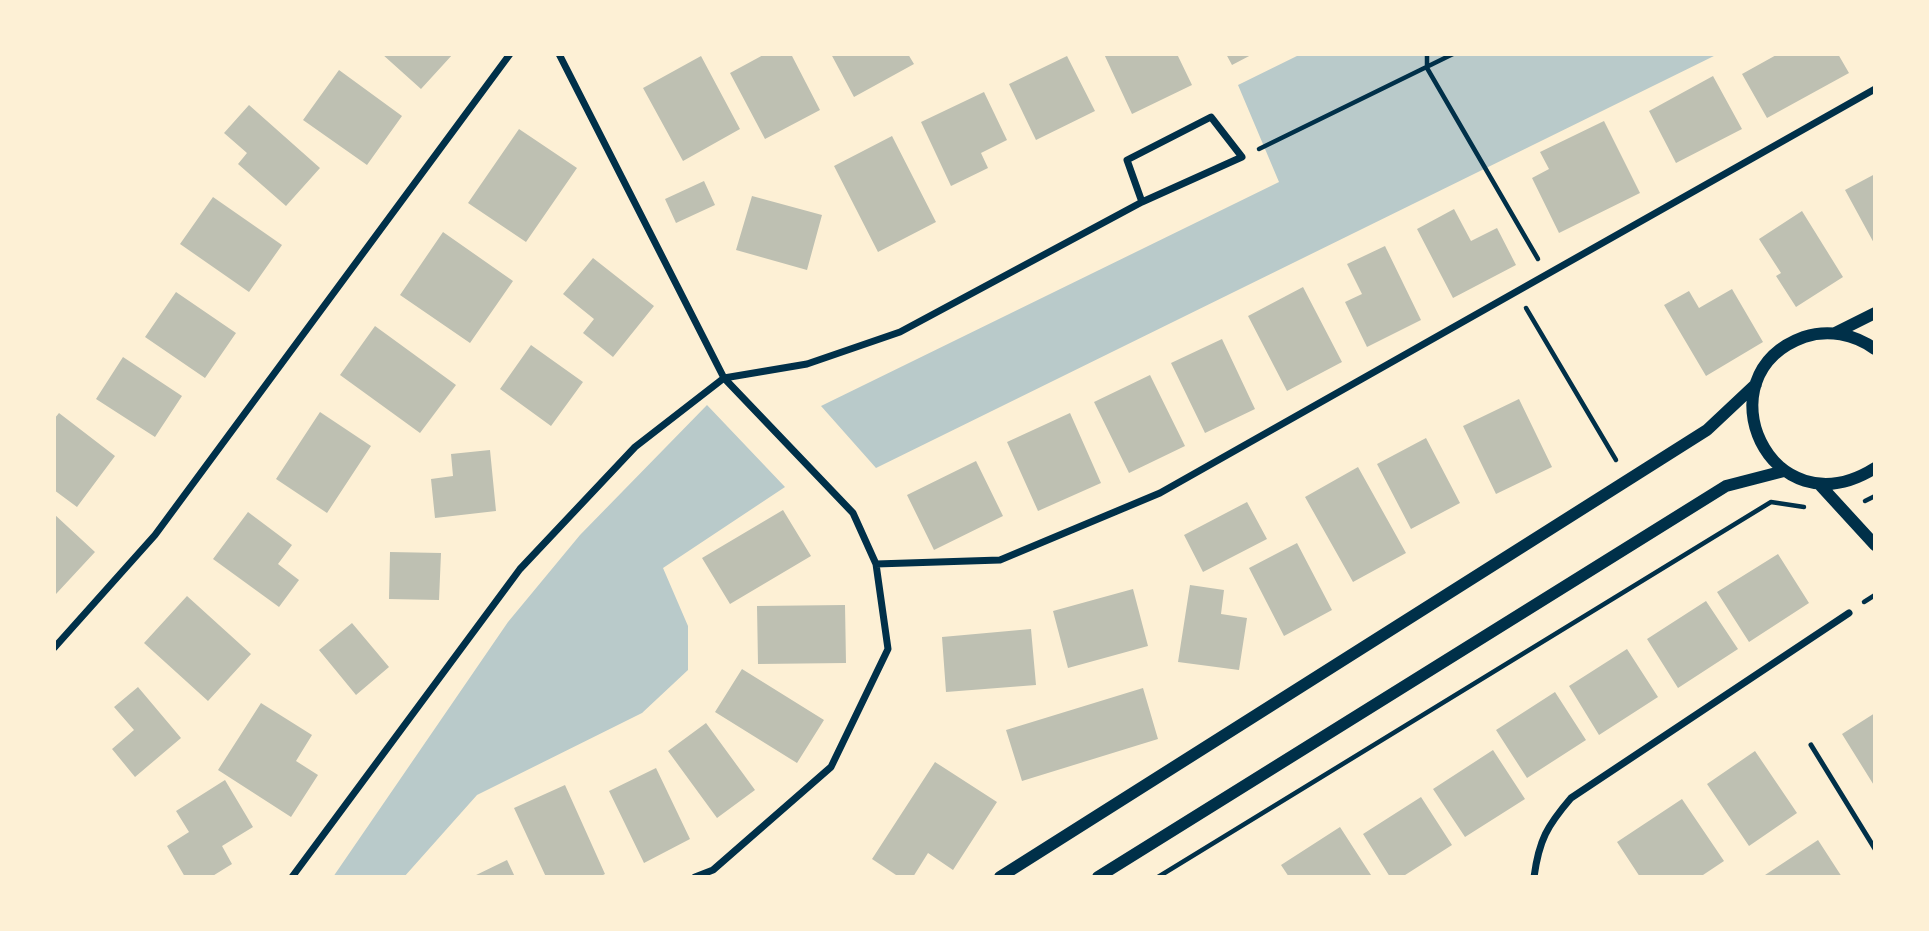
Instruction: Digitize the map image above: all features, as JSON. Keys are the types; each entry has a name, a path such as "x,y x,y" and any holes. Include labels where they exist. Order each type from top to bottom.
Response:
{"street":[{"path":"54,648 155,535 510,54"},
{"path":"559,54 724,378 853,513 876,564 888,649 831,767 713,870 695,877"},
{"path":"876,564 1000,560 1148,498 1875,89"},
{"path":"292,877 520,569 635,447 724,378 807,364 900,332 1142,202 1242,157 1211,117 1127,160 1142,202"},
{"path":"1835,333 1875,313"},
{"path":"1000,877 1707,430 1756,384 1778,351 1814,334 1835,333 1855,337 1875,349"},
{"path":"1756,384 1752,403 1759,442 1770,458 1784,471 1821,485 1859,478 1875,468"},
{"path":"1098,877 1726,486 1784,471"},
{"path":"1821,485 1875,545"},
{"path":"1534,877 1537,852 1546,826 1571,798 1849,613"}],"lane":[{"path":"1811,745 1875,849"}],"path":[{"path":"1427,54 1427,68 1547,275"},
{"path":"1242,157 1453,54"},
{"path":"1516,292 1627,479"},
{"path":"1158,877 1771,502"}],"shaded area":[{"path":"1301,54 1718,54 876,468 821,406 1279,182 1238,85"},
{"path":"707,405 785,487 663,568 688,626 688,670 642,713 477,795 404,877 333,877 508,622 580,535"}],"building":[{"path":"382,54 453,54 421,89"},
{"path":"765,54 791,54 820,110 765,139 730,73"},
{"path":"831,54 908,54 914,64 854,97"},
{"path":"1104,54 1177,54 1192,85 1132,114"},
{"path":"1226,54 1253,54 1232,65"},
{"path":"1778,54 1838,54 1849,73 1767,118 1742,74"},
{"path":"701,56 740,129 683,161 643,88"},
{"path":"1067,56 1095,111 1036,140 1009,84"},
{"path":"339,70 402,116 367,165 303,120"},
{"path":"1713,76 1742,129 1676,163 1649,111"},
{"path":"984,92 1007,140 981,153 988,168 951,186 921,122"},
{"path":"249,105 320,168 286,206 238,164 247,153 224,133"},
{"path":"1604,121 1640,193 1559,233 1532,178 1549,169 1540,152"},
{"path":"519,129 577,168 526,242 468,203"},
{"path":"892,136 936,222 878,252 834,166"},
{"path":"1875,174 1875,245 1845,190"},
{"path":"704,181 715,205 676,223 665,199"},
{"path":"752,196 822,215 807,270 736,250"},
{"path":"213,197 282,245 249,292 180,244"},
{"path":"1454,209 1471,241 1497,228 1516,265 1453,298 1417,229"},
{"path":"1802,211 1843,277 1796,307 1776,276 1781,273 1759,239"},
{"path":"443,232 513,281 470,343 400,295"},
{"path":"1385,246 1421,320 1367,347 1345,302 1362,294 1347,264"},
{"path":"593,258 654,306 613,357 583,333 594,319 563,294"},
{"path":"1303,287 1342,362 1287,391 1248,316"},
{"path":"1732,289 1763,342 1706,376 1664,305 1689,291 1699,308"},
{"path":"176,292 236,333 205,378 145,337"},
{"path":"375,326 456,385 420,433 340,375"},
{"path":"1222,339 1255,409 1205,433 1171,363"},
{"path":"531,345 583,382 551,426 500,389"},
{"path":"123,357 182,396 155,437 96,399"},
{"path":"1150,375 1185,446 1129,473 1094,402"},
{"path":"1519,399 1552,467 1496,494 1463,426"},
{"path":"320,412 371,446 327,513 276,479"},
{"path":"59,413 115,456 77,507 54,490 54,419"},
{"path":"1070,413 1101,483 1038,511 1007,442"},
{"path":"1426,438 1460,503 1411,529 1377,464"},
{"path":"490,450 496,511 435,518 431,479 453,476 451,454"},
{"path":"976,461 1003,516 934,550 907,495"},
{"path":"1358,467 1406,553 1353,582 1305,497"},
{"path":"1247,502 1267,539 1203,572 1184,535"},
{"path":"783,510 811,556 730,604 702,558"},
{"path":"248,512 292,545 278,564 299,580 279,607 213,559"},
{"path":"54,514 95,552 56,594 54,593"},
{"path":"1297,543 1332,610 1284,636 1249,568"},
{"path":"390,552 441,553 439,600 389,599"},
{"path":"1778,554 1809,603 1749,642 1717,592"},
{"path":"1190,585 1224,590 1221,614 1247,618 1239,670 1178,662"},
{"path":"1133,589 1148,646 1068,668 1053,611"},
{"path":"187,596 251,654 208,701 144,643"},
{"path":"1706,601 1738,649 1678,688 1647,639"},
{"path":"845,605 846,663 758,664 757,606"},
{"path":"352,623 389,667 356,695 319,650"},
{"path":"1031,629 1036,685 946,692 942,637"},
{"path":"1627,649 1658,697 1599,735 1569,686"},
{"path":"742,669 824,720 797,763 715,712"},
{"path":"138,687 181,738 135,777 112,749 134,730 114,707"},
{"path":"1143,688 1158,739 1022,781 1006,730"},
{"path":"1555,692 1586,740 1527,778 1496,730"},
{"path":"261,703 312,735 296,761 318,775 291,817 218,770"},
{"path":"1875,713 1875,787 1842,734"},
{"path":"706,723 755,790 717,818 668,751"},
{"path":"1493,750 1525,799 1465,837 1433,789"},
{"path":"1755,751 1797,813 1749,846 1707,784"},
{"path":"935,762 997,802 953,870 928,853 913,877 899,877 872,859"},
{"path":"656,768 690,839 644,863 609,791"},
{"path":"225,780 253,827 222,846 232,864 211,877 185,877 167,846 189,832 176,811"},
{"path":"565,785 605,874 599,877 546,877 514,808"},
{"path":"1421,797 1452,845 1402,877 1390,877 1363,834"},
{"path":"1682,799 1724,861 1700,877 1640,877 1617,842"},
{"path":"1340,827 1371,875 1289,877 1281,865"},
{"path":"1818,840 1842,877 1762,877"},
{"path":"507,860 515,877 472,877"}]}
